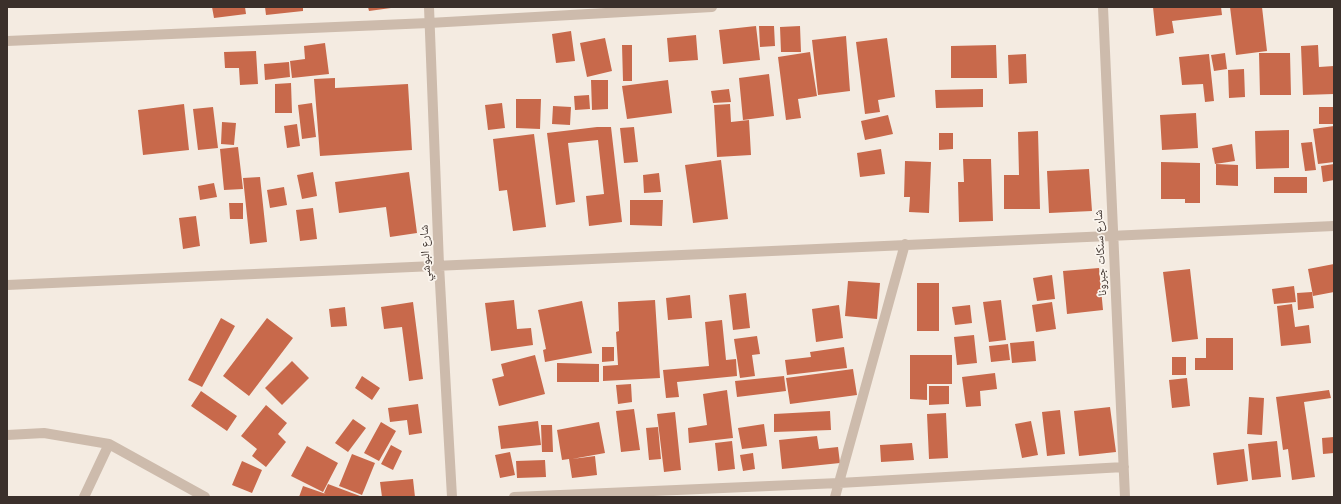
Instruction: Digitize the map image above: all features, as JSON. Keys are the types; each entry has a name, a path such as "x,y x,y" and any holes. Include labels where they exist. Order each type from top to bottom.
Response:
{"street":[{"name":"شارع البوشي","path":"429,7 439,265 452,497"},
{"path":"7,41 430,23 712,7"},
{"name":"شارع سنكات جبرونا","path":"1103,7 1125,497"},
{"path":"7,285 1334,226"},
{"path":"835,497 905,244"},
{"path":"7,435 44,433 109,444 205,497"},
{"path":"84,497 109,444"},
{"path":"514,497 839,483 1124,467"}],"building":[{"path":"212,7 245,7 246,14 214,18"},
{"path":"265,7 303,7 303,11 266,15"},
{"path":"368,7 391,7 391,8 369,11"},
{"path":"1153,7 1221,7 1222,15 1172,21 1174,33 1156,36"},
{"path":"1230,7 1262,7 1267,51 1236,55"},
{"path":"756,26 760,60 723,64 719,30"},
{"path":"759,26 774,26 775,46 760,47"},
{"path":"800,26 801,52 781,52 780,27"},
{"path":"571,31 575,61 556,63 552,34"},
{"path":"696,35 698,60 669,62 667,38"},
{"path":"846,36 850,91 818,95 812,40"},
{"path":"605,38 612,71 587,77 580,43"},
{"path":"887,38 895,97 878,100 880,112 865,114 856,42"},
{"path":"325,43 329,74 292,78 290,61 305,59 304,46"},
{"path":"622,45 632,45 632,81 623,81"},
{"path":"996,45 997,78 951,78 951,46"},
{"path":"1318,45 1319,67 1334,66 1334,94 1303,95 1301,46"},
{"path":"256,51 258,84 240,85 239,68 225,68 224,52"},
{"path":"810,52 817,96 798,99 801,118 786,120 778,57"},
{"path":"1225,53 1227,69 1214,71 1211,55"},
{"path":"1259,53 1290,53 1291,95 1260,95"},
{"path":"1026,54 1027,83 1009,84 1008,55"},
{"path":"1209,54 1214,101 1205,102 1203,84 1182,85 1179,57"},
{"path":"289,62 290,77 265,80 264,64"},
{"path":"1244,69 1245,97 1229,98 1228,70"},
{"path":"769,74 774,116 743,120 739,78"},
{"path":"335,78 335,88 408,84 412,150 320,156 314,79"},
{"path":"591,80 608,80 608,109 592,110"},
{"path":"668,80 672,113 627,119 622,86"},
{"path":"291,83 292,113 275,113 275,84"},
{"path":"729,89 731,102 713,103 711,91"},
{"path":"983,89 983,107 936,108 935,90"},
{"path":"589,95 590,109 575,110 574,96"},
{"path":"516,99 541,99 540,129 516,128"},
{"path":"312,103 316,137 302,139 298,105"},
{"path":"502,103 505,128 488,130 485,105"},
{"path":"184,104 189,150 143,155 138,110"},
{"path":"730,104 731,122 749,120 751,155 717,157 714,105"},
{"path":"553,106 571,107 570,125 552,124"},
{"path":"213,107 218,148 198,150 193,109"},
{"path":"1319,107 1334,107 1334,124 1319,124"},
{"path":"1196,113 1198,148 1162,150 1160,115"},
{"path":"888,115 893,134 865,140 861,121"},
{"path":"222,122 236,123 234,145 221,144"},
{"path":"297,124 300,146 287,148 284,126"},
{"path":"1334,126 1334,162 1318,164 1313,129"},
{"path":"597,127 611,127 622,222 589,226 586,196 604,194 598,140 568,143 575,202 556,205 547,133"},
{"path":"634,127 638,162 624,163 620,128"},
{"path":"1289,130 1289,168 1256,169 1255,131"},
{"path":"1038,131 1040,209 1004,209 1004,175 1019,175 1018,132"},
{"path":"939,133 953,133 953,149 939,150"},
{"path":"534,134 546,227 513,231 507,190 499,191 493,139"},
{"path":"1312,142 1316,170 1305,171 1301,143"},
{"path":"1232,144 1235,161 1215,164 1212,148"},
{"path":"238,147 243,189 224,190 220,149"},
{"path":"881,149 885,174 860,177 857,153"},
{"path":"963,159 991,159 993,221 959,222 958,182 964,182"},
{"path":"721,160 728,219 693,223 685,165"},
{"path":"905,161 931,162 929,213 909,212 910,197 904,197"},
{"path":"1161,162 1200,163 1200,203 1185,203 1185,199 1161,199"},
{"path":"1216,164 1238,165 1238,186 1216,185"},
{"path":"1334,164 1334,180 1323,182 1321,166"},
{"path":"1089,169 1092,211 1049,213 1047,171"},
{"path":"313,172 317,196 302,199 297,175"},
{"path":"409,172 417,233 390,237 386,207 339,213 335,182"},
{"path":"659,173 661,192 644,193 643,175"},
{"path":"260,177 267,242 250,244 243,178"},
{"path":"1274,177 1307,177 1307,193 1274,193"},
{"path":"214,183 217,197 200,200 198,186"},
{"path":"284,187 287,205 270,208 267,190"},
{"path":"630,200 663,200 662,226 630,225"},
{"path":"229,203 243,203 243,219 230,219"},
{"path":"313,208 317,239 300,241 296,210"},
{"path":"196,216 200,246 183,249 179,218"},
{"path":"1334,264 1334,292 1313,296 1308,269"},
{"path":"1099,268 1103,310 1067,314 1063,271"},
{"path":"1190,269 1198,339 1172,342 1163,272"},
{"path":"1052,275 1055,299 1037,301 1033,278"},
{"path":"848,281 880,283 877,319 845,316"},
{"path":"917,283 939,283 939,331 917,331"},
{"path":"1294,286 1296,302 1274,304 1272,289"},
{"path":"1312,292 1314,308 1298,310 1297,293"},
{"path":"746,293 750,328 733,330 729,295"},
{"path":"690,295 692,318 668,320 666,298"},
{"path":"514,300 517,329 531,328 533,345 491,351 485,303"},
{"path":"655,300 660,378 603,381 603,366 618,365 616,332 619,331 618,302"},
{"path":"1001,300 1006,340 989,342 983,302"},
{"path":"582,301 592,353 545,362 543,350 546,349 538,310"},
{"path":"413,302 423,379 409,381 402,327 384,329 381,307"},
{"path":"1052,302 1056,329 1036,332 1032,305"},
{"path":"1292,304 1295,327 1309,325 1311,343 1281,346 1277,306"},
{"path":"839,305 843,338 816,342 812,309"},
{"path":"970,305 972,323 955,325 952,307"},
{"path":"345,307 347,326 331,327 329,309"},
{"path":"221,318 235,326 202,387 188,380"},
{"path":"267,318 293,338 249,396 223,376"},
{"path":"722,320 726,360 736,359 737,376 677,382 679,397 666,398 663,370 709,366 705,322"},
{"path":"974,335 977,363 957,365 954,337"},
{"path":"757,336 760,354 752,355 755,376 740,378 734,339"},
{"path":"1206,338 1233,338 1233,370 1195,370 1195,358 1206,358"},
{"path":"1034,341 1036,361 1012,363 1010,343"},
{"path":"1008,344 1010,360 991,362 989,346"},
{"path":"602,347 614,347 614,361 602,362"},
{"path":"844,347 847,368 787,375 785,360 811,357 810,352"},
{"path":"535,355 545,394 499,406 492,379 504,376 501,364"},
{"path":"910,355 952,355 952,384 927,384 927,400 910,399"},
{"path":"1172,357 1186,357 1186,375 1172,375"},
{"path":"292,361 309,378 282,405 265,388"},
{"path":"557,363 599,364 599,382 557,382"},
{"path":"853,369 857,395 790,404 786,378"},
{"path":"995,373 997,389 980,391 981,406 966,407 962,377"},
{"path":"362,376 380,388 372,400 355,388"},
{"path":"784,376 786,391 737,397 735,381"},
{"path":"1187,378 1190,406 1172,408 1169,380"},
{"path":"631,384 632,402 618,404 616,385"},
{"path":"929,386 949,386 949,404 929,405"},
{"path":"727,390 733,438 689,443 688,428 707,425 703,394"},
{"path":"1329,390 1331,398 1304,402 1315,477 1292,480 1288,449 1283,450 1276,397"},
{"path":"201,391 237,416 227,431 191,406"},
{"path":"1249,397 1264,398 1262,435 1247,434"},
{"path":"418,404 422,433 409,435 407,420 390,422 388,408"},
{"path":"266,405 287,423 278,434 286,442 266,467 252,456 257,449 241,436"},
{"path":"1110,407 1116,452 1079,456 1074,411"},
{"path":"634,409 640,450 621,452 616,411"},
{"path":"1060,410 1065,454 1047,456 1042,412"},
{"path":"830,411 831,430 774,432 774,414"},
{"path":"675,412 681,470 664,472 657,414"},
{"path":"946,413 948,458 929,459 927,414"},
{"path":"353,419 366,428 348,452 335,443"},
{"path":"538,421 541,445 501,449 498,426"},
{"path":"1031,421 1038,455 1022,458 1015,424"},
{"path":"381,422 396,431 379,461 364,453"},
{"path":"599,422 605,453 572,459 595,456 597,475 572,478 569,459 562,460 557,430"},
{"path":"764,424 767,446 742,449 738,428"},
{"path":"541,425 552,425 553,452 542,452"},
{"path":"658,427 661,459 649,460 646,428"},
{"path":"817,436 819,449 838,447 840,463 782,469 779,440"},
{"path":"1334,437 1334,453 1323,454 1322,438"},
{"path":"732,441 735,469 718,471 715,443"},
{"path":"1277,441 1281,477 1252,480 1248,444"},
{"path":"912,443 914,460 881,462 880,445"},
{"path":"391,445 402,451 393,470 381,464"},
{"path":"307,446 338,463 323,492 291,476"},
{"path":"1244,449 1248,481 1217,485 1213,453"},
{"path":"510,452 515,475 500,478 495,455"},
{"path":"753,453 755,469 743,471 740,455"},
{"path":"352,454 375,463 362,495 339,486"},
{"path":"545,460 546,477 517,478 516,461"},
{"path":"242,461 262,470 252,493 232,485"},
{"path":"413,479 415,497 382,497 380,482"},
{"path":"328,484 360,496 299,497 303,486 326,494 324,493"}]}
